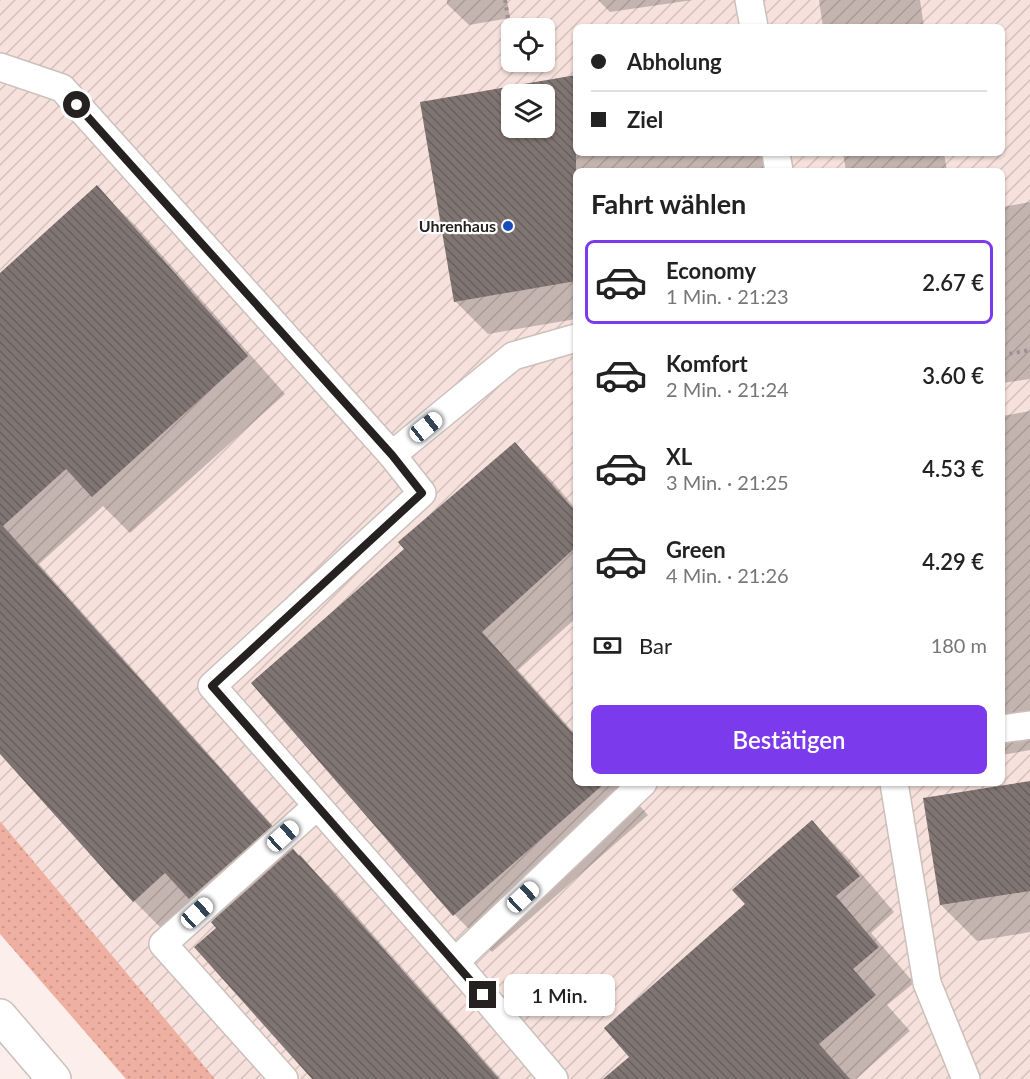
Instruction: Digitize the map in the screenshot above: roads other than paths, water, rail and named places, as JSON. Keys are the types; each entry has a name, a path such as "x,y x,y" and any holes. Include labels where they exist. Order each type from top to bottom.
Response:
{"highway":[{"path":"0,1016 54,1079"}],"lane":[{"path":"749,0 753,24"},
{"path":"0,67 62,88 392,455 422,493 212,686 554,1079"},
{"path":"392,455 513,356 573,339"},
{"path":"1005,729 1030,725"},
{"path":"454,962 640,786"},
{"path":"894,786 927,983 966,1079"},
{"path":"284,1079 163,944 317,806"}],"place":[{"name":"Uhrenhaus","path":"508,226"}]}
